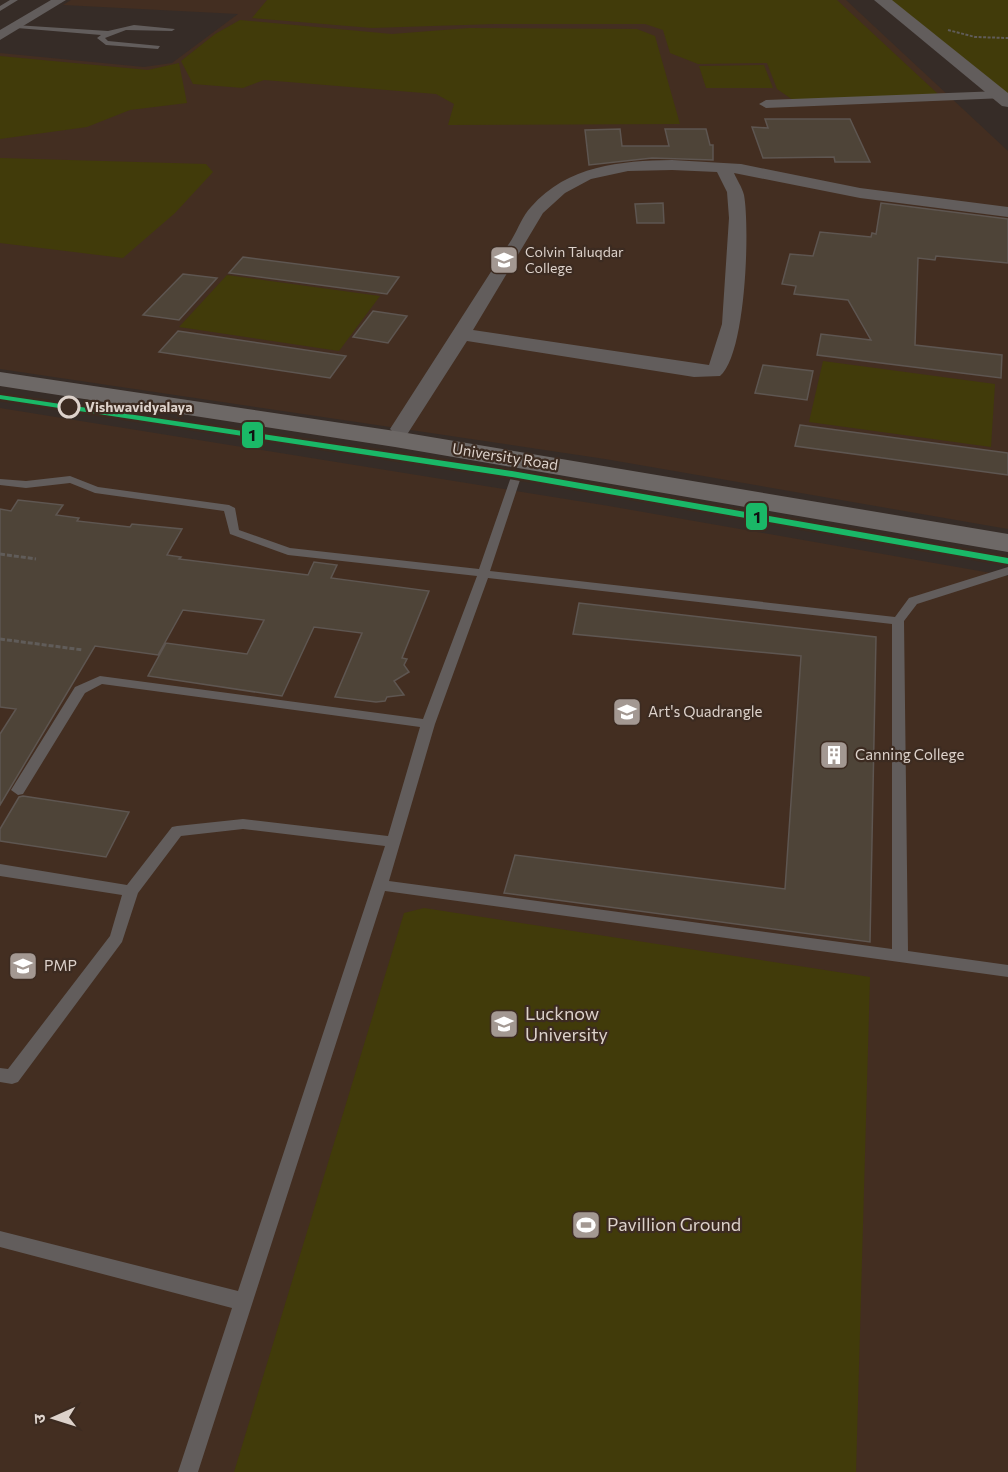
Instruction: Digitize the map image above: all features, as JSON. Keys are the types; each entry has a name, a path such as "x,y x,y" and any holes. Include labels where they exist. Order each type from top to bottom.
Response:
{"main road":[{"name":"University Road","path":"0,379 398,434 1008,543"},
{"name":"University Road","path":"0,395 517,474 1008,558"}],"street":[{"path":"0,36 60,0"},
{"path":"882,0 1004,99"},
{"path":"766,104 1004,99"},
{"path":"398,434 521,239 536,211 559,189 586,175 628,166 672,165 741,169 860,193 1008,212"},
{"path":"461,334 712,372 718,368 732,324 735,282 738,218 735,192 723,168"}],"lane":[{"path":"0,9 15,0"},
{"path":"17,26 107,33"},
{"path":"158,47 106,43 100,38 115,29 130,26 172,29"},
{"path":"188,1472 394,842 428,724 517,474"},
{"path":"0,482 28,484 52,478 79,481 95,490 229,508 234,532 288,551 898,621"},
{"path":"900,957 898,621 913,601 1008,571"},
{"path":"18,790 80,690 100,680 428,724"},
{"path":"0,1075 12,1077 117,938 131,891 177,831 243,824 394,842"},
{"path":"0,870 131,891"},
{"path":"380,885 1008,971"},
{"path":"0,1239 244,1302"}],"path":[{"path":"947,29 975,37 1008,38"},
{"path":"0,555 36,559"},
{"path":"0,639 83,650"}],"shaded area":[{"name":"Colvin Taluqdar College","path":"71,0 846,0 1008,151 1008,529 605,459 0,369 0,53 144,67 172,63 238,14 63,5"},
{"path":"267,0 837,0 938,94 793,100 777,89 767,63 698,64 670,53 663,30 645,24 494,24 372,28 252,18"},
{"path":"886,0 1008,0 1008,99"},
{"path":"240,20 392,34 469,28 637,29 655,36 680,124 448,125 454,104 436,94 264,80 243,88 193,84 181,61 215,34"},
{"path":"0,56 148,70 179,63 187,103 130,110 87,127 0,139"},
{"path":"764,65 773,88 706,88 699,66"},
{"path":"0,158 206,164 213,172 175,213 123,258 0,243"},
{"path":"227,275 380,296 339,351 179,327"},
{"path":"823,361 995,384 991,447 809,422"},
{"name":"Lucknow University","path":"0,408 609,506 1008,576 1008,1472 0,1472"},
{"name":"Pavillion Ground","path":"424,908 870,977 856,1472 234,1472 404,913"}],"building":[{"path":"765,119 850,119 870,162 835,162 834,157 763,158 752,127 768,128"},
{"path":"620,129 622,146 669,146 665,129 706,129 710,145 713,145 713,160 652,158 589,165 585,130"},
{"path":"663,203 664,223 637,223 635,204"},
{"path":"881,203 1008,219 1008,263 936,256 935,260 918,258 915,345 1002,355 1001,378 817,355 821,334 871,340 848,300 794,294 796,286 782,284 790,254 813,256 820,232 871,237 872,233 876,234"},
{"path":"243,257 399,277 387,294 229,273"},
{"path":"183,274 217,278 179,320 143,315"},
{"path":"373,311 407,316 388,343 353,337"},
{"path":"178,331 346,356 330,378 159,352"},
{"path":"763,365 813,371 807,400 755,393"},
{"path":"800,425 1008,453 1008,475 795,446"},
{"path":"18,500 63,505 56,515 79,518 77,521 130,527 132,524 182,529 167,555 181,557 179,559 308,575 314,562 337,565 331,578 429,591 402,658 407,659 404,665 409,672 394,681 404,695 387,697 385,701 376,702 335,697 362,633 314,627 282,696 148,676 166,643 247,654 264,620 183,610 158,655 95,646 0,805 0,734 16,709 0,707 0,509 11,511"},
{"name":"Canning College","path":"579,603 876,637 870,942 504,893 515,855 785,889 801,656 573,634"},
{"path":"19,797 129,812 106,857 0,841 0,829"}],"transit line":[{"name":"1","path":"0,397 512,474 1008,561"}],"place":[{"name":"Colvin Taluqdar College","path":"504,260"},
{"name":"Vishwavidyalaya","path":"69,407"},
{"name":"Art's Quadrangle","path":"627,712"},
{"name":"Canning College","path":"834,755"},
{"name":"PMP","path":"23,966"},
{"name":"Lucknow University","path":"504,1024"},
{"name":"Pavillion Ground","path":"586,1225"}]}
